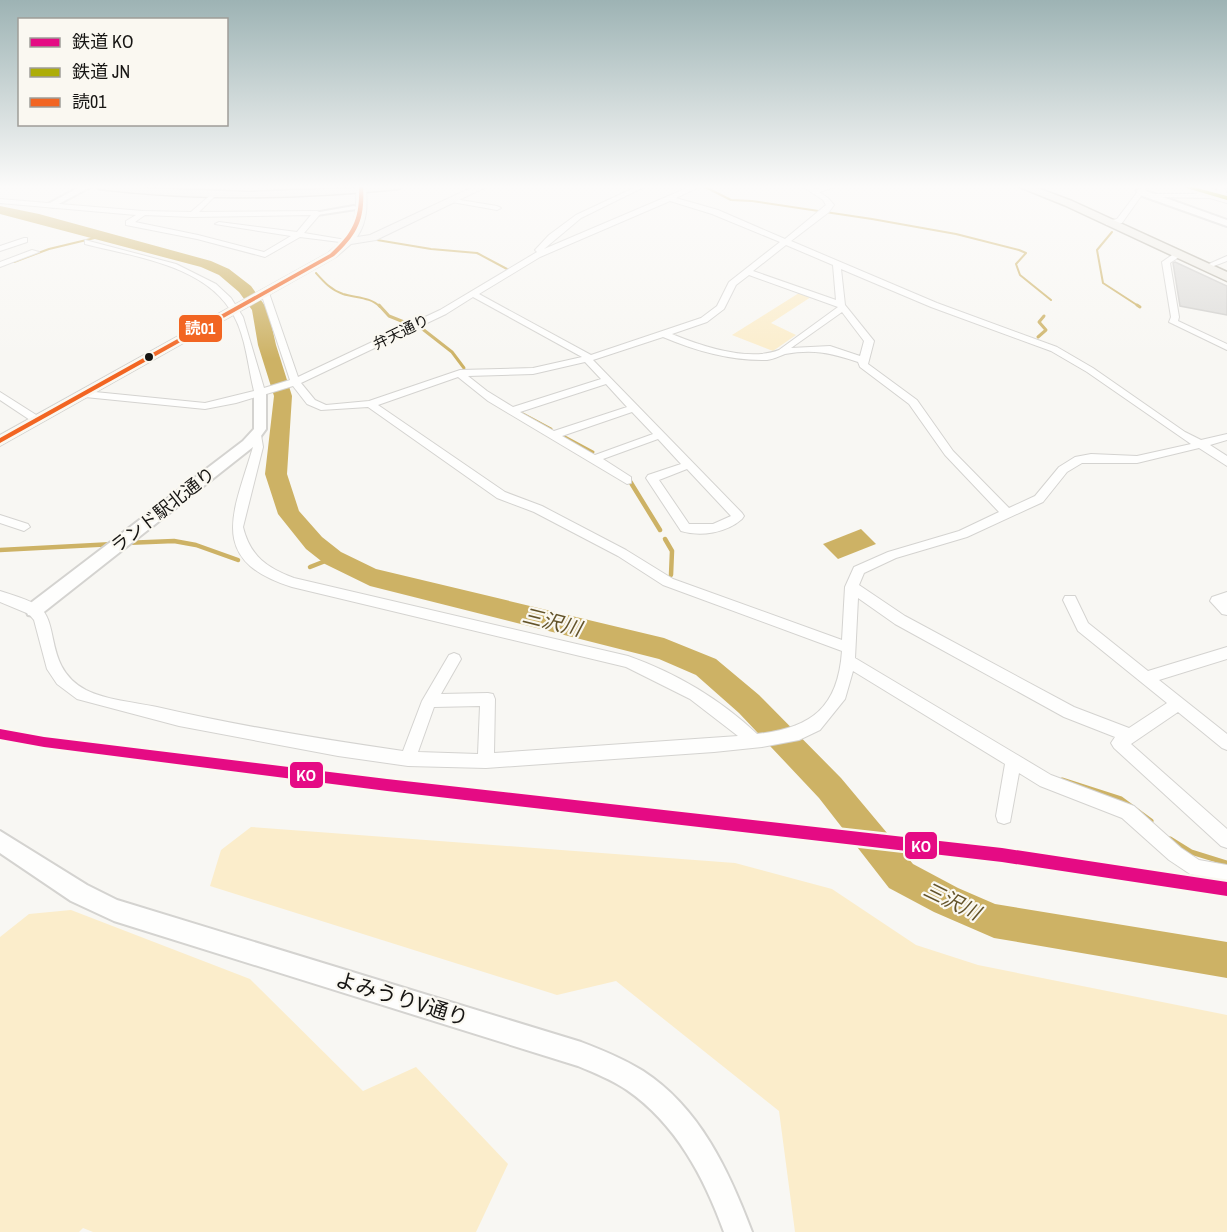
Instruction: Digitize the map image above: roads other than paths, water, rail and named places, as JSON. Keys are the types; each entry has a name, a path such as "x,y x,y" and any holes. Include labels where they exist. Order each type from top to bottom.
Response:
{"main road":[{"path":"0,441 332,255 345,243"},
{"path":"1153,243 1227,277"}],"street":[{"path":"12,260 0,249 15,243"},
{"path":"93,243 191,272 207,280 238,308 260,393 260,424 256,435 258,447 236,525 248,557 266,573 292,582 628,662 670,678 705,698 758,740"},
{"path":"222,243 265,255 284,243"},
{"path":"544,243 539,250 545,252"},
{"name":"弁天通り","path":"85,394 205,406 296,382 412,327 545,252 565,243"},
{"path":"263,294 296,382 311,402 325,408 370,404 460,373 533,371 588,359 704,320 721,307 732,284 784,243"},
{"path":"786,243 968,319 1054,349 1227,462"},
{"path":"0,265 35,252"},
{"path":"1178,255 1166,262 1175,317 1173,322 1227,347"},
{"path":"1206,267 1227,258"},
{"path":"837,265 842,307"},
{"path":"748,272 842,307 869,341 863,365 913,402 949,453 1007,513"},
{"path":"474,294 588,359 606,381 738,516 732,523 709,530 686,528 652,478 688,465"},
{"path":"782,352 842,307"},
{"path":"663,333 695,347 734,355 769,357 782,352 831,349 863,360"},
{"path":"460,373 470,384 512,411 596,458 627,480"},
{"path":"512,411 606,381"},
{"path":"0,394 37,420"},
{"path":"370,404 501,495 538,509 622,554 668,582 848,654 1046,782 1128,812 1175,854 1196,868 1227,874"},
{"path":"553,435 633,408"},
{"name":"ランド駅北通り","path":"34,610 180,499 256,435"},
{"path":"596,458 659,435"},
{"path":"0,596 34,610 40,618 52,665 62,680 82,694 109,703 275,738 408,759 486,761 758,740 799,733 815,725 840,695 848,654 852,587 859,570 892,555 963,534 1039,499 1047,492 1059,474 1070,463 1077,460 1093,458 1129,460 1168,455 1198,443 1227,437"},
{"path":"0,519 24,527"},
{"path":"852,587 900,620 1053,704 1128,735"},
{"path":"1227,597 1217,602 1227,610"},
{"path":"1070,600 1083,627 1227,743"},
{"path":"1146,678 1227,654"},
{"path":"408,759 429,701 454,659"},
{"path":"429,701 488,699 486,761"},
{"path":"1178,704 1119,743 1227,840"},
{"path":"1004,816 1013,761"},
{"name":"よみうりV通り","path":"0,841 79,893 114,910 581,1054 619,1071 652,1094 681,1123 716,1178 738,1232"}],"waterway":[{"path":"14,262 72,243"},
{"name":"三沢川","path":"131,243 206,264 224,272 245,289 260,310 267,345 283,396 276,474 289,514 314,543 333,558 370,577 664,649 706,667 749,704 830,788 901,876 946,900 994,921 1227,960"},
{"path":"398,243 477,253 507,269"},
{"path":"993,243 1026,253 1016,264 1020,275 1051,300"},
{"path":"1102,243 1097,250 1103,283 1140,307 1137,305"},
{"path":"316,273 335,290 368,300 380,307"},
{"path":"379,305 389,316 409,324"},
{"path":"1038,337 1046,330 1039,322 1044,316"},
{"path":"420,327 452,352 464,368"},
{"path":"523,414 551,429"},
{"path":"565,437 593,452"},
{"path":"628,478 660,530"},
{"path":"665,539 672,551 671,575"},
{"path":"125,543 174,541 196,545 238,560"},
{"path":"0,550 114,544"},
{"path":"310,567 333,558"},
{"path":"1062,780 1121,799 1151,821"},
{"path":"1170,839 1191,852 1227,863"}],"rail line":[{"name":"KO","path":"0,734 44,742 387,785 1002,855 1227,889"}]}
